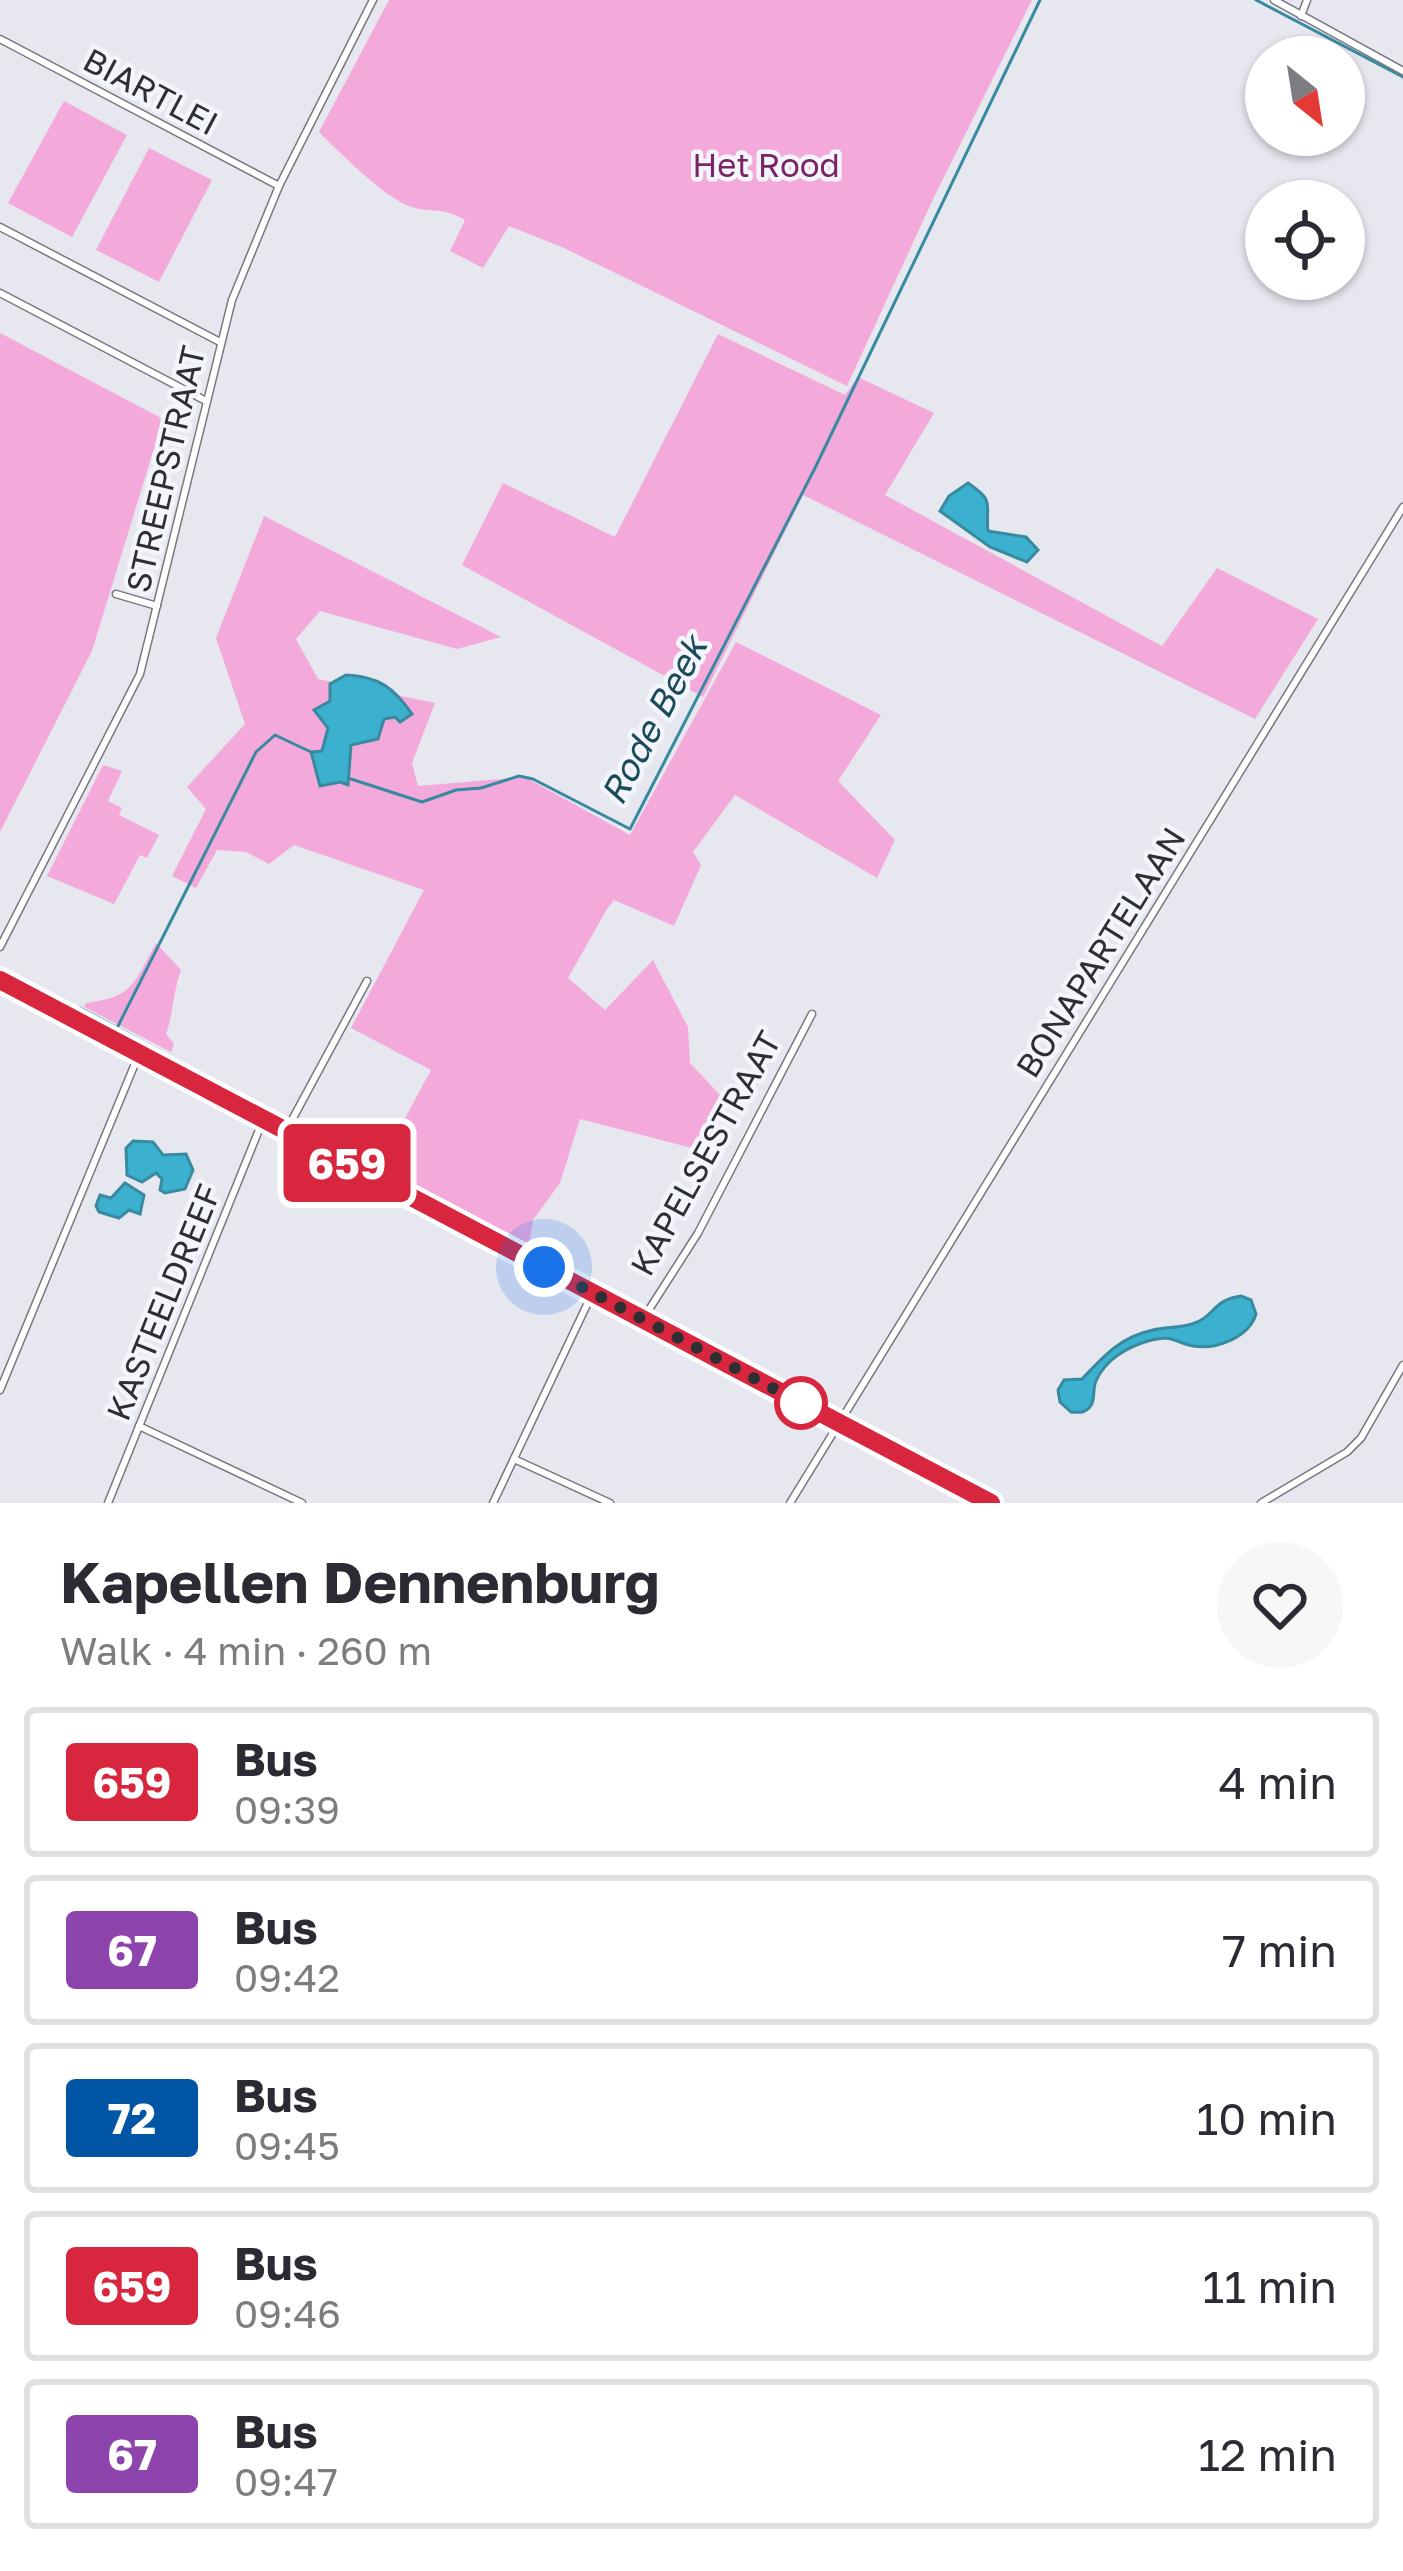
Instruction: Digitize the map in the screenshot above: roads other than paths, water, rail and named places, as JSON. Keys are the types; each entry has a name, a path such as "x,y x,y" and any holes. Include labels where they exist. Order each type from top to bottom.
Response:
{"main road":[{"name":"KAPELSESTRAAT","path":"0,980 991,1503"}],"street":[{"name":"STREEPSTRAAT","path":"0,947 133,688 232,300 279,186 373,0"},
{"path":"1274,0 1403,71"},
{"path":"1301,16 1307,0"},
{"name":"BIARTLEI","path":"0,38 279,186"},
{"path":"0,227 220,342"},
{"path":"1,295 206,401"},
{"name":"BONAPARTELAAN","path":"790,1503 1403,507"},
{"path":"116,594 157,606"},
{"path":"286,1131 367,981"},
{"name":"KAPELSESTRAAT","path":"643,1318 698,1233 812,1014"},
{"path":"0,1390 140,1054"},
{"name":"KASTEELDREEF","path":"108,1503 263,1120"},
{"path":"493,1503 593,1292"},
{"path":"1261,1503 1361,1438 1403,1365"},
{"path":"139,1426 302,1503"},
{"path":"514,1459 610,1503"}],"water":[{"path":"968,483 986,499 988,531 1026,537 1038,550 1027,562 990,547 940,511 949,496"},
{"path":"346,675 384,685 412,714 400,722 395,717 384,719 378,739 351,745 348,785 320,786 311,752 322,751 328,728 314,710 330,701 330,684"},
{"path":"133,1141 153,1142 163,1155 186,1154 193,1170 185,1189 165,1193 156,1173 142,1182 127,1175 126,1148"},
{"path":"125,1183 144,1195 140,1214 129,1210 119,1218 99,1212 100,1195 111,1198"},
{"path":"1241,1296 1251,1300 1256,1314 1247,1329 1231,1340 1212,1346 1163,1338 1140,1344 1105,1367 1087,1410 1071,1412 1060,1402 1058,1390 1064,1380 1082,1379 1122,1343 1141,1333 1192,1324 1224,1301"}],"waterway":[{"name":"Rode Beek","path":"351,779 422,802 519,776 630,829 815,468 1040,0"},
{"name":"Rode Beek","path":"1256,0 1403,77"},
{"name":"Rode Beek","path":"117,1028 256,752 275,735 313,753"},
{"path":"80,1008 287,1119"}],"park label":[{"name":"Het Rood","path":"766,164"}]}
